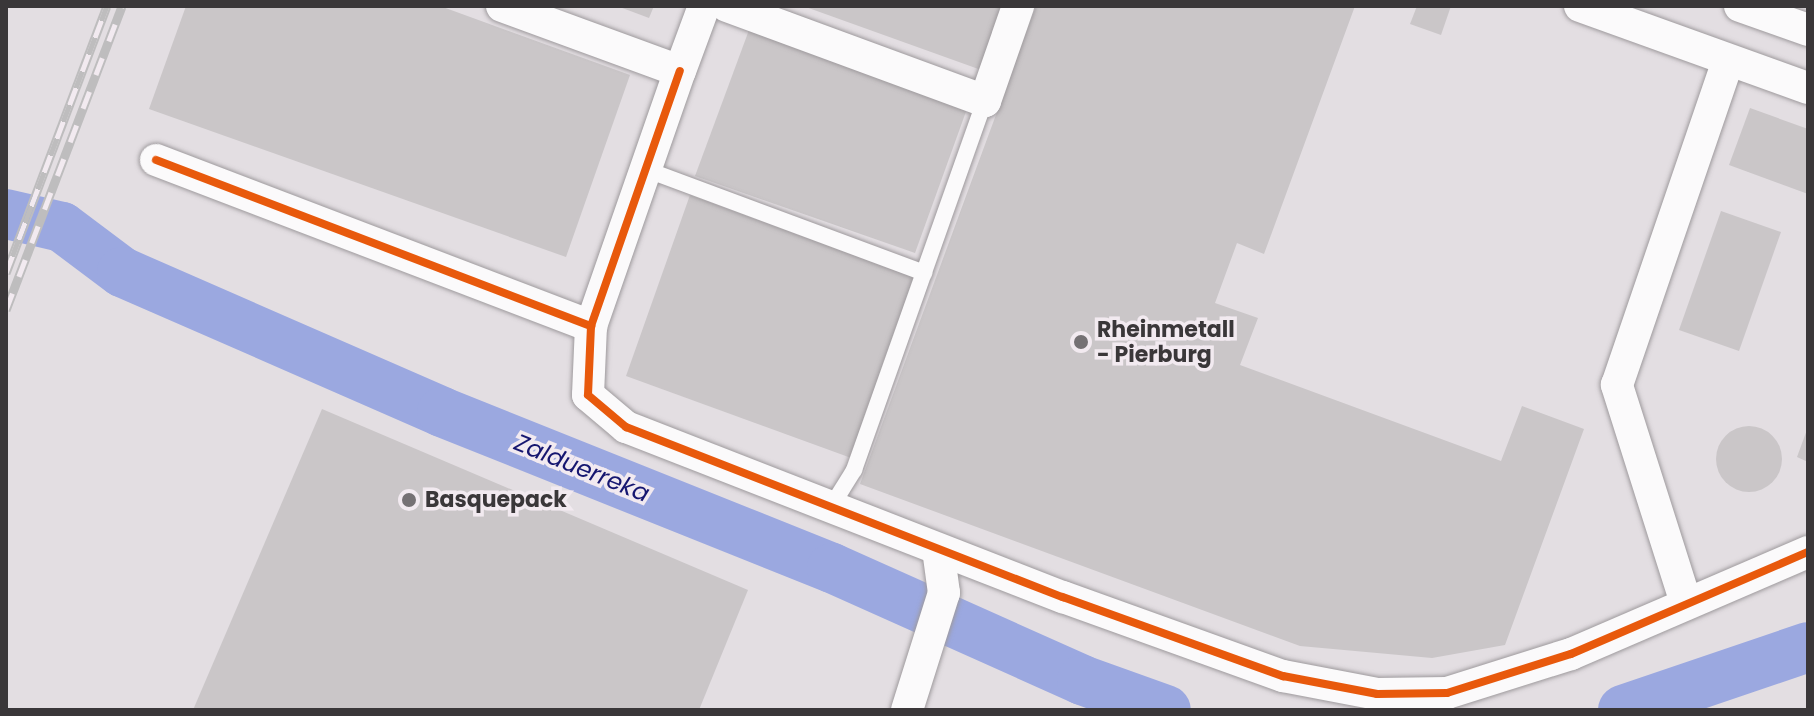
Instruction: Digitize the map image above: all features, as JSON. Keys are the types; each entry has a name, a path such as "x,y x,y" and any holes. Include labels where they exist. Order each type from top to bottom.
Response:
{"street":[{"path":"502,6 680,71"},
{"path":"704,6 591,326 588,395 626,427 938,549 1283,676 1377,694 1447,693 1571,654 1808,552"},
{"path":"727,6 985,101 1018,6"},
{"path":"1580,6 1808,88"},
{"path":"1740,6 1807,27"},
{"path":"1686,603 1617,385 1728,60"},
{"path":"156,160 591,326"},
{"path":"907,710 944,593 938,549"}],"lane":[{"path":"831,507 854,470 985,101"},
{"path":"645,169 924,273"}],"building":[{"path":"186,6 440,6 630,75 566,257 149,109"},
{"path":"617,6 654,6 649,18"},
{"path":"803,6 1008,6 984,71"},
{"name":"Rheinmetall - Pierburg","path":"1036,6 1355,6 1264,254 1237,243 1215,303 1258,318 1240,365 1501,461 1522,406 1584,429 1505,645 1432,658 1300,646 860,484"},
{"path":"1417,6 1451,6 1441,35 1410,24"},
{"path":"749,30 968,106 915,253 695,176"},
{"path":"1750,108 1808,129 1808,194 1729,165"},
{"path":"690,195 918,279 854,459 626,376"},
{"path":"1721,211 1781,232 1739,351 1679,330"},
{"name":"Basquepack","path":"322,409 748,590 699,710 193,710"},
{"path":"1742,426 1756,426 1768,431 1777,440 1782,459 1780,472 1773,483 1756,492 1742,492 1730,487 1721,478 1716,466 1716,452 1721,440 1730,431"},
{"path":"1808,427 1808,462 1797,457"}],"waterway":[{"name":"Zalduerreka","path":"6,214 62,227 122,272 442,412 832,568 1082,680 1166,710"},
{"name":"Zalduerreka","path":"1623,710 1808,647"}],"railway":[{"path":"6,273 107,6"},
{"path":"6,310 122,6"}],"cycle path":[{"path":"156,160 591,326 680,71"},
{"path":"591,326 588,395 626,427 1063,597 1283,676 1377,694 1447,693 1571,654 1808,552"}],"place":[{"name":"Rheinmetall - Pierburg","path":"1081,342"},
{"name":"Basquepack","path":"409,500"}]}
